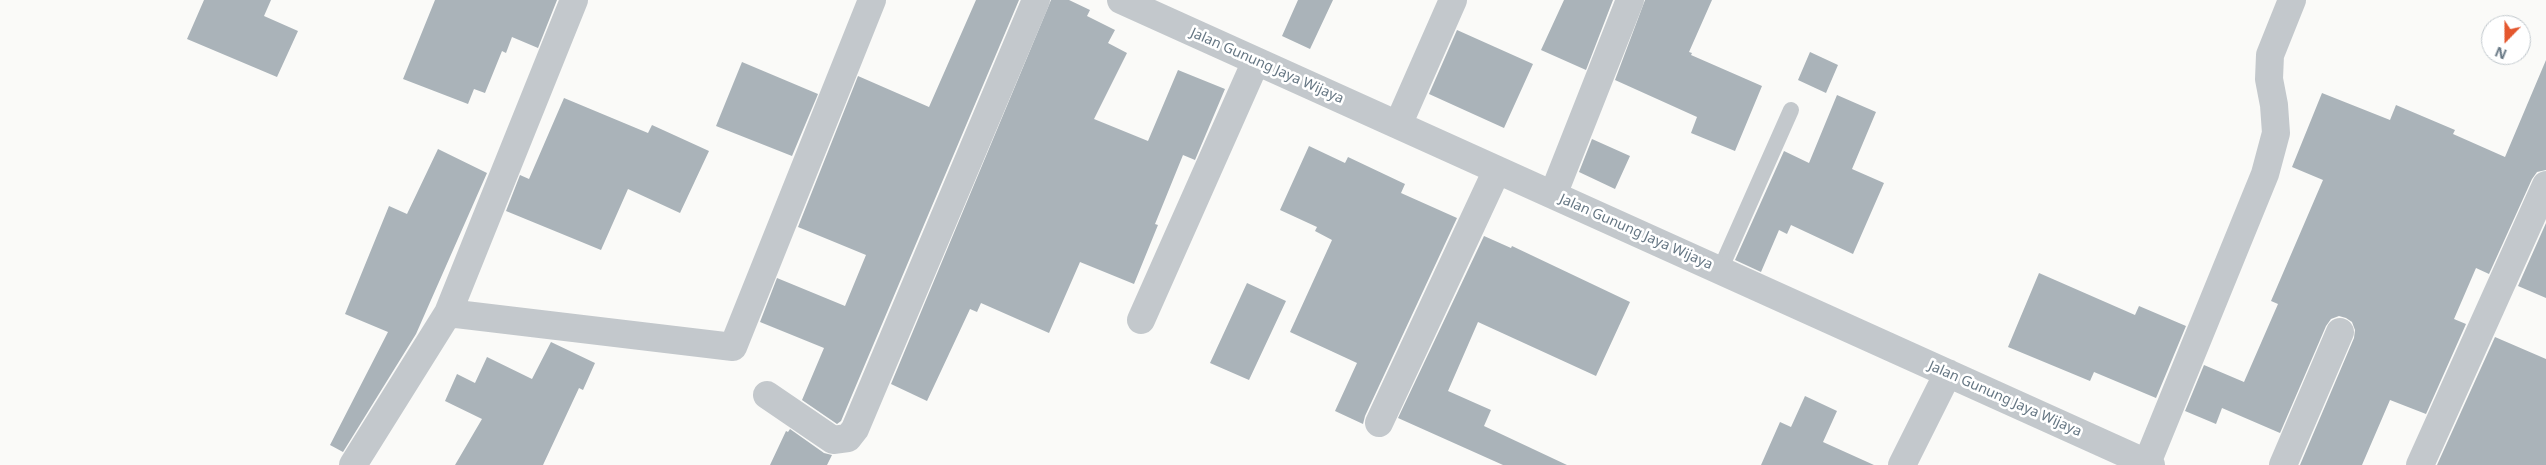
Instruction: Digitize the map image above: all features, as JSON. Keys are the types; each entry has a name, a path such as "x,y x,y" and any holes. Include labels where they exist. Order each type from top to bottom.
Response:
{"street":[{"path":"353,465 448,313 574,0"},
{"path":"448,313 733,347 872,0"},
{"path":"767,395 833,440 848,438 855,428 1036,0"},
{"name":"Jalan Gunung Jaya Wijaya","path":"1121,0 2149,464"},
{"path":"1398,125 1453,0"},
{"path":"1554,195 1630,0"},
{"path":"2149,464 2265,174 2276,133 2274,105 2268,79 2270,55 2292,0"},
{"path":"1141,320 1256,61"},
{"path":"1379,423 1497,170"},
{"path":"2420,465 2546,185"},
{"path":"2283,465 2340,332"},
{"path":"1902,465 1948,373"}],"lane":[{"path":"1720,270 1791,110"}],"building":[{"path":"204,0 271,0 264,16 298,31 277,77 187,39"},
{"path":"435,0 557,0 538,48 512,37 506,53 502,51 485,93 474,89 468,104 403,79"},
{"path":"976,0 1019,0 841,421 837,424 802,400 824,348 760,322 777,278 845,306 866,255 798,227 858,76 929,107"},
{"path":"1051,0 1069,0 1090,10 1087,16 1115,30 1108,43 1127,53 1094,119 1148,141 1178,70 1225,89 1195,160 1183,155 1155,224 1158,225 1134,284 1080,262 1049,333 981,303 977,312 970,309 927,401 891,384"},
{"path":"1298,0 1333,0 1310,49 1282,36"},
{"path":"1564,0 1613,0 1586,70 1541,50"},
{"path":"1645,0 1712,0 1689,52 1692,53 1691,55 1762,86 1735,151 1691,133 1697,117 1615,80"},
{"path":"1457,30 1533,64 1504,128 1429,94"},
{"path":"1810,52 1838,65 1826,93 1798,80"},
{"path":"2546,60 2546,170 2537,172 2532,179 2489,274 2476,268 2454,319 2466,324 2426,414 2390,400 2362,465 2300,465 2354,338 2355,330 2352,322 2339,316 2331,319 2326,326 2280,433 2222,408 2216,424 2185,411 2204,365 2244,382 2278,304 2271,301 2323,180 2292,167 2322,93 2390,120 2396,105 2455,130 2453,134 2505,157"},
{"path":"742,62 818,94 792,156 716,126"},
{"path":"1837,95 1876,112 1852,169 1884,183 1853,254 1791,225 1787,234 1779,230 1761,272 1735,260 1784,151 1809,163"},
{"path":"564,98 648,133 652,125 709,151 680,213 628,189 601,250 506,211 520,175 529,179"},
{"path":"1592,139 1630,156 1615,189 1579,172"},
{"path":"1309,146 1345,163 1348,157 1405,184 1401,193 1457,218 1365,416 1363,424 1335,411 1357,363 1290,332 1332,240 1315,231 1317,227 1280,210"},
{"path":"438,149 487,173 416,334 343,452 330,445 388,332 345,314 389,206 407,214"},
{"path":"2546,223 2546,298 2518,286"},
{"path":"1484,236 1511,248 1512,246 1630,302 1596,376 1478,322 1448,391 1491,410 1484,426 1567,465 1503,465 1398,418"},
{"path":"2039,273 2135,315 2139,306 2186,326 2156,398 2094,372 2090,381 2008,347"},
{"path":"1247,283 1286,301 1249,380 1210,363"},
{"path":"2495,337 2546,359 2546,465 2437,465"},
{"path":"551,342 595,363 583,390 579,388 543,465 455,465 482,419 445,401 457,374 475,383 487,357 532,379"},
{"path":"1805,396 1837,411 1823,442 1874,465 1761,465 1780,422 1791,427"},
{"path":"790,429 824,453 832,455 827,465 770,465 786,431 788,432"}]}
